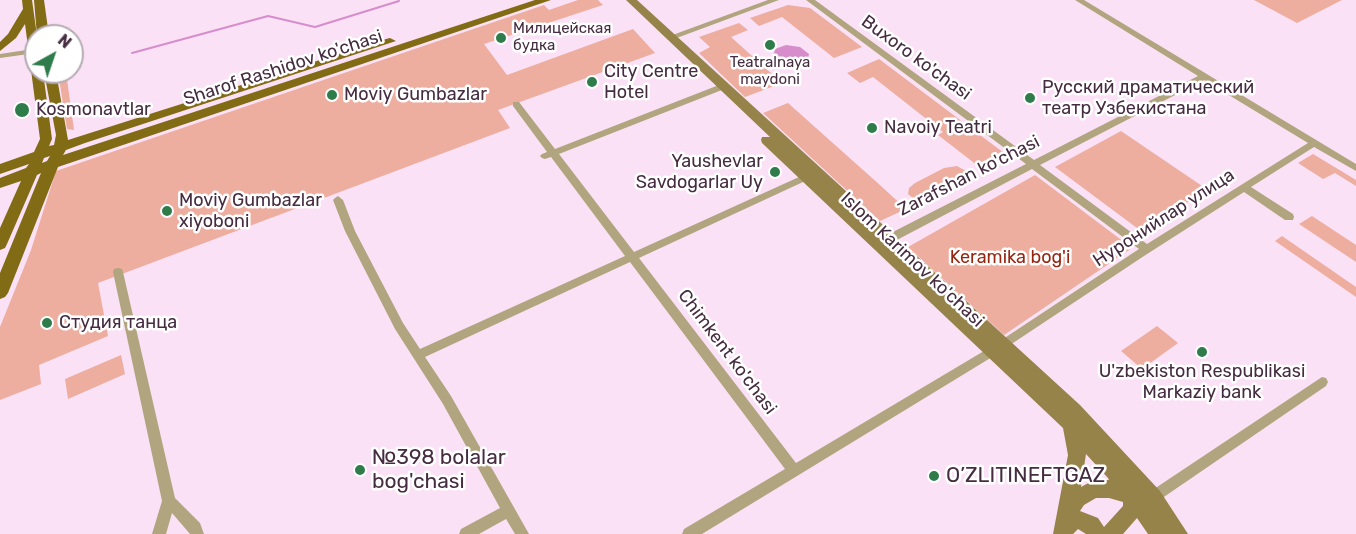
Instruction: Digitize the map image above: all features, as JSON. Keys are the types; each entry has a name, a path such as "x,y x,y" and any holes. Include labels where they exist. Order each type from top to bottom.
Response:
{"main road":[{"path":"39,0 42,24"},
{"name":"Sharof Rashidov ko'chasi","path":"0,184 32,171 46,159 516,0"},
{"name":"Sharof Rashidov ko'chasi","path":"82,147 546,0"},
{"name":"Islom Karimov ko'chasi","path":"618,0 719,88 999,348 1087,423 1127,465 1153,497 1166,529"},
{"name":"Islom Karimov ko'chasi","path":"631,0 719,88"},
{"path":"0,48 12,36 27,6"},
{"path":"27,6 30,24"},
{"path":"0,293 46,159 46,139 38,84"},
{"path":"52,84 61,142"},
{"path":"46,139 82,147"},
{"path":"0,169 46,159 61,142"},
{"path":"0,244 32,171"},
{"path":"0,184 12,193 12,214"},
{"name":"Islom Karimov ko'chasi","path":"999,348 1065,418 1132,495 1166,529"},
{"path":"1064,526 1077,450 1075,439 1065,418"},
{"path":"1117,527 1133,507 1127,465"},
{"path":"1064,526 1077,499 1094,489 1109,489 1132,495"},
{"path":"1117,527 1138,518 1166,529"},
{"path":"1064,526 1068,522 1078,520 1088,524 1097,534"}],"street":[{"path":"671,38 775,0"},
{"name":"Buxoro ko'chasi","path":"810,0 1147,249"},
{"path":"1079,0 1356,168"},
{"path":"0,56 24,53"},
{"name":"Zarafshan ko'chasi","path":"884,241 1205,76"},
{"path":"549,155 719,88"},
{"name":"Chimkent ko'chasi","path":"516,105 549,155 632,256 794,471"},
{"name":"Нуронийлар улица","path":"689,534 999,348 1147,249 1314,142"},
{"path":"418,354 812,174"},
{"path":"1244,187 1289,217"},
{"path":"338,200 383,297 447,400 522,534"},
{"path":"118,272 169,501 159,534"},
{"path":"1153,497 1322,382"},
{"path":"169,501 195,528 197,534"},
{"path":"466,534 509,510"}],"green space":[{"name":"Moviy Gumbazlar xiyoboni","path":"578,0 598,0 603,5 484,44 507,75 633,29 655,53 498,110 510,128 98,283 108,336 39,365 41,384 0,400 0,327 31,250 56,171 544,5 549,10"},
{"path":"1254,0 1342,0 1297,23"},
{"path":"788,5 810,8 862,47 834,58 782,17 759,26 750,18"},
{"path":"739,23 748,30 731,37 782,83 745,97 699,53 710,47 699,37"},
{"path":"879,59 1008,156 982,169 938,135 943,132 873,77 860,83 847,73"},
{"path":"60,84 68,84 74,130 67,129"},
{"path":"788,103 906,209 880,221 763,113"},
{"path":"1121,131 1208,190 1141,231 1055,167"},
{"path":"1313,154 1356,180 1356,186 1335,173 1323,179 1298,163"},
{"path":"957,166 966,171 963,179 923,200 914,199 908,194 909,188 915,183 944,168"},
{"name":"Keramika bog'i","path":"1035,175 1132,248 1004,335 908,247"},
{"path":"1312,216 1356,245 1356,262 1299,224"},
{"path":"1282,236 1356,287 1356,297 1275,241"},
{"path":"1157,326 1178,343 1142,369 1121,351"},
{"path":"121,355 125,374 68,399 65,379"}],"shaded area":[{"path":"786,45 800,47 809,54 807,62 796,66 781,64 773,57 775,49"}],"waterway":[{"path":"132,53 268,16 315,27 399,1"}],"place":[{"name":"Милицейская будка","path":"501,38"},
{"name":"Teatralnaya maydoni","path":"770,45"},
{"name":"City Centre Hotel","path":"592,82"},
{"name":"Moviy Gumbazlar","path":"332,95"},
{"name":"Русский драматический театр Узбекистана","path":"1030,98"},
{"name":"Kosmonavtlar","path":"22,110"},
{"name":"Navoiy Teatri","path":"872,128"},
{"name":"Yaushevlar Savdogarlar Uy","path":"775,172"},
{"name":"Moviy Gumbazlar xiyoboni","path":"167,211"},
{"name":"Студия танца","path":"47,323"},
{"name":"U'zbekiston Respublikasi Markaziy bank","path":"1202,352"},
{"name":"№398 bolalar bog'chasi","path":"360,470"},
{"name":"O’ZLITINEFTGAZ","path":"934,476"}]}
